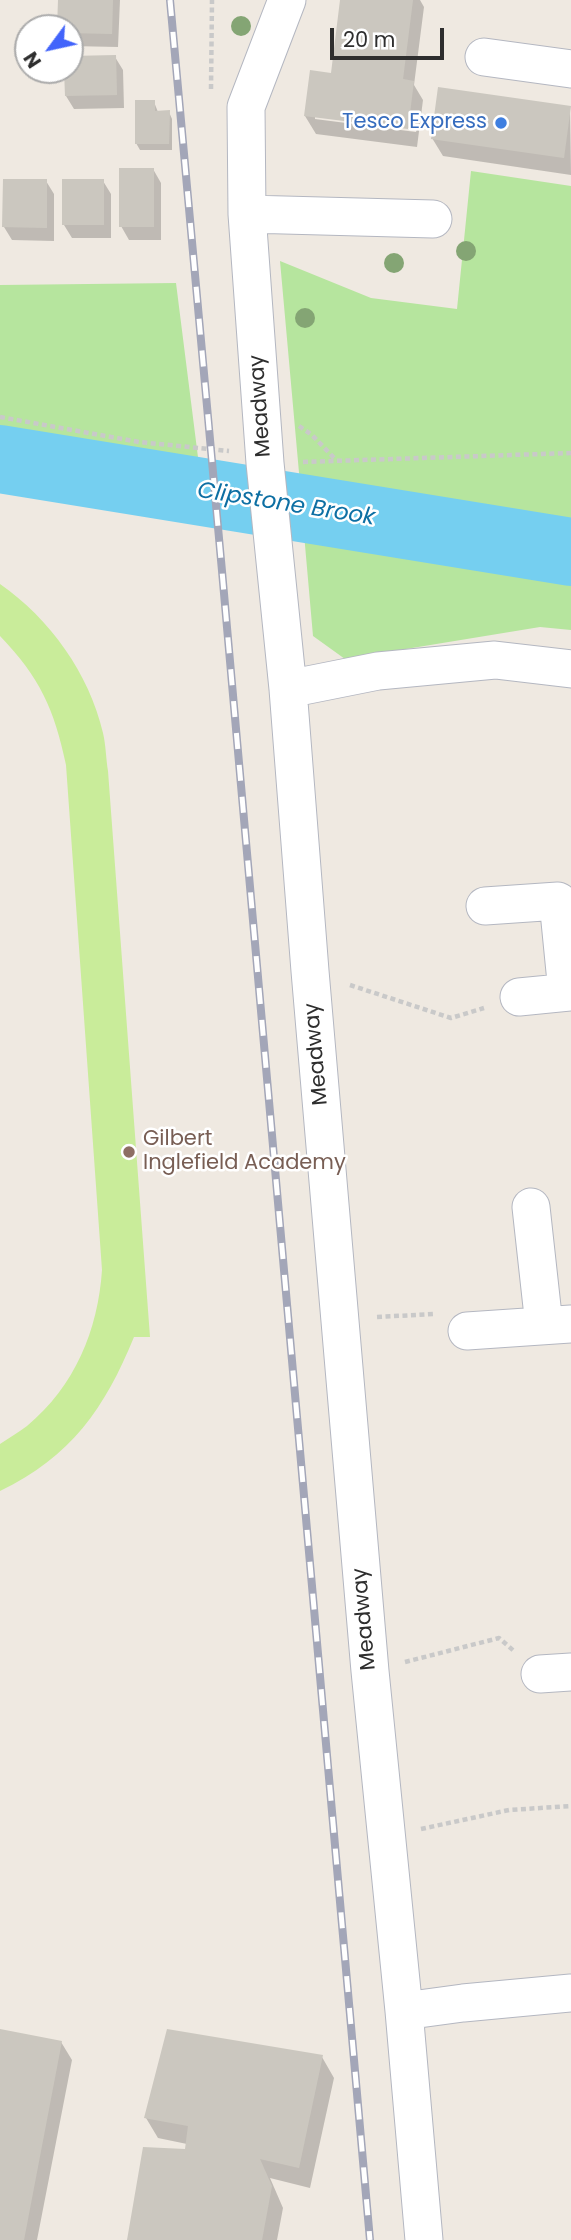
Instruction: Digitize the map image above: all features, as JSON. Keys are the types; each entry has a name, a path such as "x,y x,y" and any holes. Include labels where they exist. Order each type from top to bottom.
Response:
{"street":[{"name":"Meadway","path":"287,0 246,107 255,461 277,575 288,689 370,1671 424,2240"},
{"path":"484,57 571,69"},
{"path":"247,214 433,219"},
{"path":"288,689 378,671 495,660 571,668"},
{"path":"485,906 558,901 569,992 519,997"},
{"path":"467,1331 558,1324 531,1207"},
{"path":"404,2011 571,1993"}],"path":[{"path":"0,417 139,442 193,446 255,461 571,453"},
{"path":"310,971 451,1018 519,997"},
{"path":"340,1319 445,1313 467,1331"},
{"path":"370,1671 499,1638 555,1673"},
{"path":"386,1836 509,1810 571,1807"}],"green space":[{"name":"Clipstone Brook","path":"471,171 571,186 569,551 302,506 280,261 371,298 457,309"},
{"path":"176,283 201,481 0,448 0,285"},
{"name":"Clipstone Brook","path":"302,511 571,554 571,630 540,627 345,659 313,636"},
{"path":"0,584 35,614 65,649 88,689 104,738 150,1337 134,1337 98,1408 66,1446 25,1478 0,1491 0,1444 27,1426 44,1410 71,1375 89,1335 100,1292 102,1270 66,765 56,727 43,695 26,666 0,636"}],"building":[{"path":"58,0 113,0 112,34 84,33 84,14 58,14"},
{"path":"340,0 413,0 403,79 414,81 408,129 304,116 310,70 331,73"},
{"path":"116,55 117,95 65,96 65,84 84,84 84,56"},
{"name":"Tesco Express","path":"438,87 571,106 564,158 431,139"},
{"path":"135,100 155,100 155,111 170,110 169,144 135,144"},
{"path":"119,168 154,168 154,227 119,227"},
{"path":"3,179 47,179 47,228 2,227"},
{"path":"62,179 104,179 104,225 62,225"},
{"path":"0,2029 62,2041 24,2240 0,2240"},
{"path":"167,2029 323,2055 299,2168 260,2159 272,2186 262,2240 127,2240 143,2147 185,2149 188,2126 144,2118"}],"waterway":[{"name":"Clipstone Brook","path":"0,459 571,552"}],"railway":[{"path":"170,0 370,2240"}],"place":[{"name":"Tesco Express","path":"501,123"},
{"name":"Gilbert Inglefield Academy","path":"129,1152"}]}
